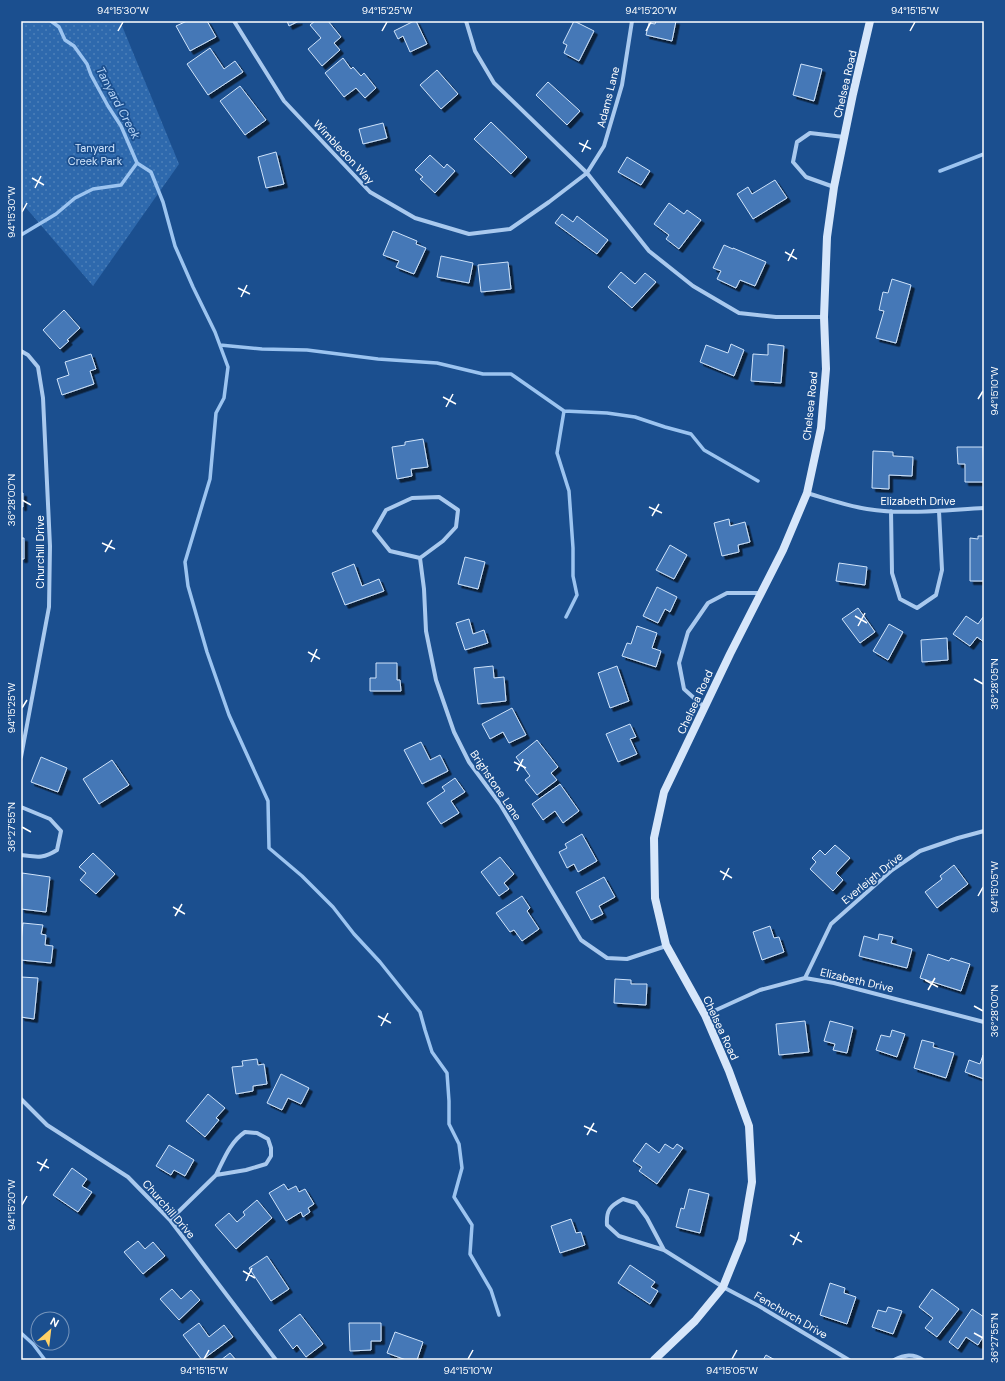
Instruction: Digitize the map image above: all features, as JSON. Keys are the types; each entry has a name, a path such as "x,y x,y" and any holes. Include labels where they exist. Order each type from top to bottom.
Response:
{"street":[{"name":"Wimbledon Way","path":"234,21 284,101 370,192 415,218 469,234 510,229 587,173"},
{"path":"466,21 475,51 494,83 587,173 648,251 693,286 738,313 776,317 824,317"},
{"name":"Adams Lane","path":"587,173 604,146 622,85 632,21"},
{"name":"Chelsea Road","path":"654,1360 695,1321 723,1287 742,1240 752,1182 749,1126 729,1071 705,1015 666,946 655,898 654,838 664,792 704,707 783,550 807,493 822,420 826,369 824,317 827,236 834,187 844,137 870,21"},
{"path":"834,187 806,177 793,162 797,142 810,133 844,137"},
{"name":"Churchill Drive","path":"21,351 28,355 38,367 43,398 50,546 48,607 21,758"},
{"name":"Elizabeth Drive","path":"807,493 867,509 891,511 938,511 984,508"},
{"path":"439,497 458,510 456,527 444,542 420,558 390,551 374,531 386,510 412,498 439,497"},
{"path":"891,511 892,573 900,599 917,608 936,595 942,570 938,511"},
{"name":"Brighstone Lane","path":"420,558 424,589 426,631 436,680 454,732 469,762 500,804 581,940 607,958 627,959 666,946"},
{"path":"704,707 684,689 679,663 688,632 708,603 727,593 761,593"},
{"path":"21,808 50,819 62,831 57,850 48,856 35,857 21,855"},
{"name":"Everleigh Drive","path":"806,978 831,924 892,870 920,851 984,831"},
{"name":"Elizabeth Drive","path":"705,1015 760,990 806,978 841,984 984,1022"},
{"name":"Churchill Drive","path":"21,1099 47,1125 128,1177 170,1220 276,1360"},
{"path":"170,1220 216,1175 229,1148 237,1137 245,1132 256,1133 268,1139 272,1148 271,1156 266,1164 246,1170 216,1175"},
{"name":"Fenchurch Drive","path":"664,1250 647,1218 636,1203 623,1199 612,1204 606,1215 606,1225 619,1236 664,1250 723,1287 759,1306 849,1360"},
{"path":"894,1360 907,1355 913,1355 923,1360"}],"green space":[{"name":"Tanyard Creek Park","path":"21,21 120,21 179,164 93,286 21,202"}],"building":[{"path":"187,21 207,21 216,37 190,51 176,26"},
{"path":"287,21 299,21 289,26"},
{"path":"315,21 328,21 341,37 334,43 340,50 322,66 308,49 321,38 310,25"},
{"path":"416,21 427,44 410,52 403,36 398,39 394,31"},
{"path":"574,21 594,31 579,61 564,53 567,45 563,43"},
{"path":"656,21 676,21 672,41 646,35 649,23 655,24"},
{"path":"210,48 224,69 235,61 243,72 208,95 187,64"},
{"path":"343,58 351,69 353,67 361,76 364,73 376,88 365,98 356,88 344,97 325,73"},
{"path":"801,64 822,69 814,101 793,95"},
{"path":"437,70 458,94 441,109 420,85"},
{"path":"548,82 580,111 567,125 536,95"},
{"path":"240,86 266,120 245,135 220,101"},
{"path":"491,122 527,157 511,174 474,139"},
{"path":"383,123 387,138 363,144 359,129"},
{"path":"276,152 284,184 266,188 258,157"},
{"path":"430,155 444,168 447,164 455,171 435,193 420,179 423,177 415,170"},
{"path":"627,157 650,171 641,185 618,172"},
{"path":"775,180 787,198 753,219 737,194 748,187 752,194"},
{"path":"669,203 684,214 687,210 701,220 679,249 666,239 669,235 654,224"},
{"path":"562,214 573,222 577,216 608,240 597,254 555,223"},
{"path":"393,231 417,241 416,244 426,248 414,274 396,267 399,261 383,255"},
{"path":"724,245 766,262 755,286 740,280 736,288 717,279 721,271 713,268"},
{"path":"441,256 473,263 469,283 437,277"},
{"path":"508,262 511,289 481,292 478,265"},
{"path":"621,272 635,284 645,273 656,282 632,308 608,287"},
{"path":"892,279 911,285 896,343 876,338 884,311 879,310 883,292 888,293"},
{"path":"64,310 80,328 60,349 43,330"},
{"path":"731,344 744,350 734,376 700,362 706,345 728,353"},
{"path":"768,344 784,346 781,383 751,381 753,354 768,355"},
{"path":"91,354 96,369 90,371 94,384 62,395 57,379 69,375 65,362"},
{"path":"423,439 428,467 411,469 412,476 397,479 392,447 405,445 405,442"},
{"path":"957,447 983,447 984,482 965,482 965,464 958,464"},
{"path":"873,451 893,452 893,456 913,457 912,476 889,475 889,489 872,488"},
{"path":"21,493 23,493 23,507 21,507"},
{"path":"729,519 730,526 745,522 750,542 738,545 739,552 722,556 714,523"},
{"path":"978,536 984,536 984,581 970,581 970,538 978,539"},
{"path":"21,538 24,538 24,559 21,559"},
{"path":"670,545 687,555 674,579 656,570"},
{"path":"465,557 485,562 478,589 458,584"},
{"path":"839,563 867,567 865,585 836,581"},
{"path":"354,564 362,586 379,579 384,591 345,605 332,573"},
{"path":"657,587 677,597 670,612 665,609 658,623 643,616"},
{"path":"858,608 875,632 860,643 842,619"},
{"path":"966,616 978,624 983,617 984,618 984,642 977,637 970,646 953,634"},
{"path":"469,619 473,634 484,630 488,643 465,650 456,623"},
{"path":"889,624 903,632 888,660 873,651"},
{"path":"637,626 657,633 652,648 661,651 656,667 622,656 627,643 631,644"},
{"path":"947,638 948,660 922,662 921,640"},
{"path":"376,663 397,663 397,680 400,680 401,691 370,691 370,678 376,678"},
{"path":"493,666 494,678 504,677 506,701 478,704 474,668"},
{"path":"617,666 629,701 610,708 598,673"},
{"path":"512,708 526,735 509,743 503,732 490,739 482,724"},
{"path":"630,724 636,737 630,739 637,754 618,762 606,734"},
{"path":"537,740 558,767 551,773 557,780 537,795 525,780 530,776 516,757"},
{"path":"421,742 430,760 440,755 448,771 422,784 404,750"},
{"path":"41,757 67,768 58,792 31,782"},
{"path":"112,760 129,785 99,804 83,779"},
{"path":"455,778 465,792 451,801 459,813 441,824 427,803 445,791 442,787"},
{"path":"560,784 579,811 563,823 555,811 543,820 532,804"},
{"path":"582,834 597,861 578,872 574,864 567,868 559,852 567,848 565,844"},
{"path":"835,845 850,858 836,873 843,880 833,891 810,869 816,862 812,858 820,850 825,855"},
{"path":"93,853 115,874 96,894 80,880 86,873 79,867"},
{"path":"500,857 514,874 504,883 509,889 499,896 481,872"},
{"path":"954,865 968,884 937,908 925,892 942,879 940,876"},
{"path":"22,873 50,877 46,912 21,909"},
{"path":"604,877 615,897 599,906 603,914 591,920 576,892"},
{"path":"522,896 530,908 527,911 539,929 522,941 514,930 510,932 496,913"},
{"path":"23,923 43,925 41,934 46,935 45,945 53,946 51,963 21,960"},
{"path":"770,926 774,938 779,937 784,952 762,960 753,932"},
{"path":"879,934 893,937 891,943 912,949 907,968 859,956 864,936 878,940"},
{"path":"928,954 949,961 951,958 970,964 961,991 920,978"},
{"path":"21,977 38,978 34,1019 21,1017"},
{"path":"615,979 631,980 631,984 647,984 646,1005 614,1003"},
{"path":"805,1021 809,1052 779,1055 776,1024"},
{"path":"830,1021 853,1027 847,1053 833,1050 835,1044 824,1041"},
{"path":"892,1030 905,1034 897,1057 876,1050 881,1035 890,1037"},
{"path":"922,1040 934,1043 933,1047 954,1053 946,1078 914,1068"},
{"path":"983,1055 984,1079 965,1072 969,1060 980,1064"},
{"path":"257,1059 258,1065 264,1064 267,1084 253,1086 253,1091 236,1094 232,1067 243,1066 242,1061"},
{"path":"281,1074 309,1088 301,1104 288,1098 282,1110 267,1103"},
{"path":"208,1094 225,1108 216,1118 219,1120 205,1137 186,1121"},
{"path":"646,1143 659,1153 665,1144 673,1149 677,1144 683,1148 657,1184 639,1171 642,1167 633,1161"},
{"path":"169,1145 194,1160 185,1176 174,1170 171,1175 156,1166"},
{"path":"72,1168 87,1179 82,1186 92,1192 78,1212 53,1195"},
{"path":"284,1184 288,1190 296,1186 299,1192 305,1189 314,1204 308,1208 310,1212 303,1217 301,1212 286,1221 269,1193"},
{"path":"689,1189 709,1194 700,1233 676,1227 681,1208 684,1209"},
{"path":"257,1200 272,1218 236,1249 215,1225 229,1213 237,1222 245,1215 243,1212"},
{"path":"571,1219 576,1233 581,1232 585,1245 560,1253 551,1226"},
{"path":"138,1241 145,1249 153,1242 165,1256 143,1274 124,1252"},
{"path":"267,1256 289,1289 271,1301 249,1268"},
{"path":"630,1265 655,1282 651,1287 658,1291 650,1304 618,1283"},
{"path":"830,1283 845,1288 844,1293 856,1297 847,1324 820,1315"},
{"path":"172,1289 181,1299 191,1290 200,1300 179,1320 160,1299"},
{"path":"932,1289 959,1309 937,1337 925,1328 933,1318 919,1307"},
{"path":"888,1307 902,1311 893,1334 872,1327 878,1310 886,1312"},
{"path":"972,1309 984,1317 984,1335 978,1345 966,1337 958,1349 949,1342"},
{"path":"300,1314 323,1344 306,1357 297,1345 293,1349 279,1330"},
{"path":"199,1323 209,1337 224,1325 233,1337 202,1360 183,1335"},
{"path":"349,1323 381,1323 381,1341 371,1341 371,1350 350,1351"},
{"path":"395,1332 423,1342 417,1360 406,1360 387,1353"},
{"path":"230,1353 236,1360 221,1360"},
{"path":"766,1355 775,1360 763,1360"}],"waterway":[{"name":"Tanyard Creek","path":"21,235 56,214 75,198 93,189 121,185 137,163 121,126 108,106 91,75 87,64 74,46 65,40 59,27 51,21"},
{"path":"940,171 984,154"},
{"path":"137,163 151,172 163,202 175,246 215,332 228,367 224,398 216,413 210,479 185,562 188,586 207,652 229,715 268,801 269,848 302,876 333,907 420,1012 432,1052 447,1073 449,1124 459,1144 462,1168 454,1197 472,1225 470,1254 491,1290 499,1315"},
{"path":"220,345 262,349 307,350 378,359 437,363 483,374 511,374 564,411 607,413 635,417 691,434 704,450 758,481"},
{"path":"564,411 557,453 569,491 573,548 573,576 577,595 566,617"},
{"path":"21,1333 33,1344 45,1360"}]}
